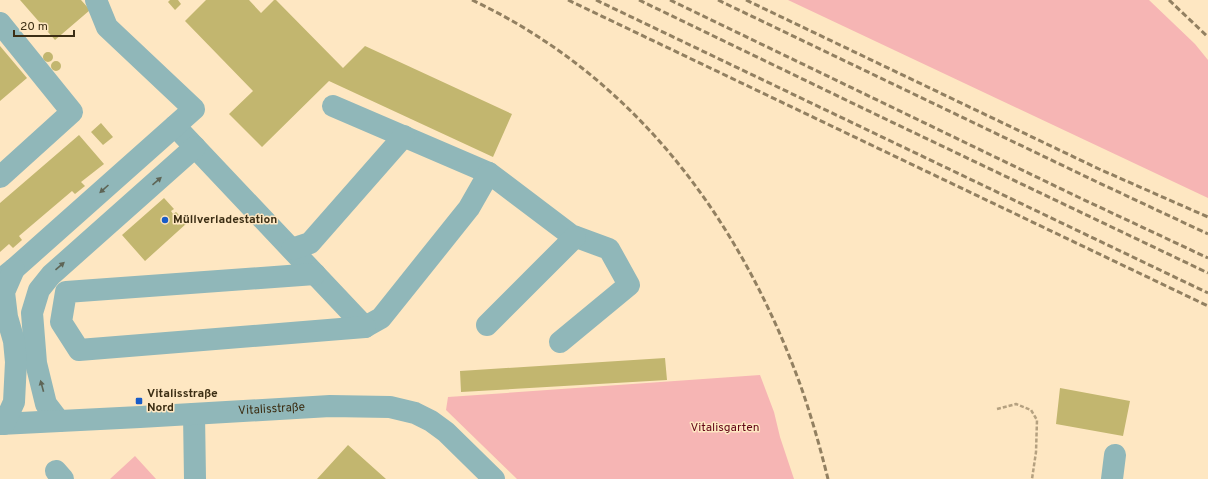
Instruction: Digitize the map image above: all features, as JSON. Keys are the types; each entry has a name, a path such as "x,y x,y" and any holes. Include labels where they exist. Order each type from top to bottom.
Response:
{"street":[{"path":"4,294 194,109 107,27 96,0"},
{"path":"0,24 72,112 0,177"},
{"path":"333,106 489,173 571,235 609,249 629,285 560,342"},
{"path":"175,126 366,327"},
{"path":"292,249 310,243 404,136"},
{"path":"32,313 39,290 51,274 195,147"},
{"path":"314,274 66,292 61,322 79,350 366,327 381,318 469,208 489,173"},
{"path":"487,325 576,237"},
{"path":"4,294 19,294 28,303 32,313 36,363 46,404 59,421"},
{"path":"2,424 14,402 16,362 14,341 4,294"},
{"name":"Vitalisstraße","path":"2,424 330,406 390,407 415,413 431,421 446,432 494,479"},
{"path":"194,414 195,479"},
{"path":"1112,479 1115,455"}],"path":[{"path":"997,409 1016,404 1031,410 1037,420 1036,452 1032,479"}],"green space":[{"path":"788,0 1149,0 1195,44 1208,60 1208,198"},
{"name":"Vitalisgarten","path":"760,375 774,412 780,437 794,479 517,479 446,410 448,397"},
{"path":"135,456 156,479 110,479"}],"building":[{"path":"20,0 81,0 90,10 55,40"},
{"path":"170,0 178,0 181,4 175,10 168,2"},
{"path":"206,0 249,0 261,13 274,0 276,0 343,68 365,46 512,114 493,157 329,81 262,147 229,114 253,91 185,21"},
{"path":"0,46 27,78 0,101"},
{"path":"46,52 50,52 52,53 52,61 46,62 43,59 43,55"},
{"path":"54,61 58,61 60,62 60,70 54,71 51,68 51,64"},
{"path":"101,123 113,137 103,145 91,132"},
{"path":"79,135 104,164 81,182 85,186 75,194 72,191 19,236 22,240 13,248 9,244 0,252 0,203"},
{"path":"164,198 174,209 171,211 173,214 176,212 187,223 145,261 122,235"},
{"path":"665,358 667,380 461,392 460,371"},
{"path":"1060,388 1130,401 1123,436 1056,424"},
{"path":"348,445 386,479 317,479"}],"railway":[{"path":"472,0 530,32 583,69 631,112 674,159 712,210 746,265 775,323 800,384 828,479"},
{"path":"568,0 1208,306"},
{"path":"596,0 1208,293"},
{"path":"639,0 1208,273"},
{"path":"670,0 1078,197 1208,258"},
{"path":"718,0 1208,234"},
{"path":"746,0 1099,169 1208,217"},
{"path":"1169,0 1208,37"}],"place":[{"name":"Müllverladestation","path":"165,220"},
{"name":"Vitalisstraße Nord","path":"139,401"}]}
